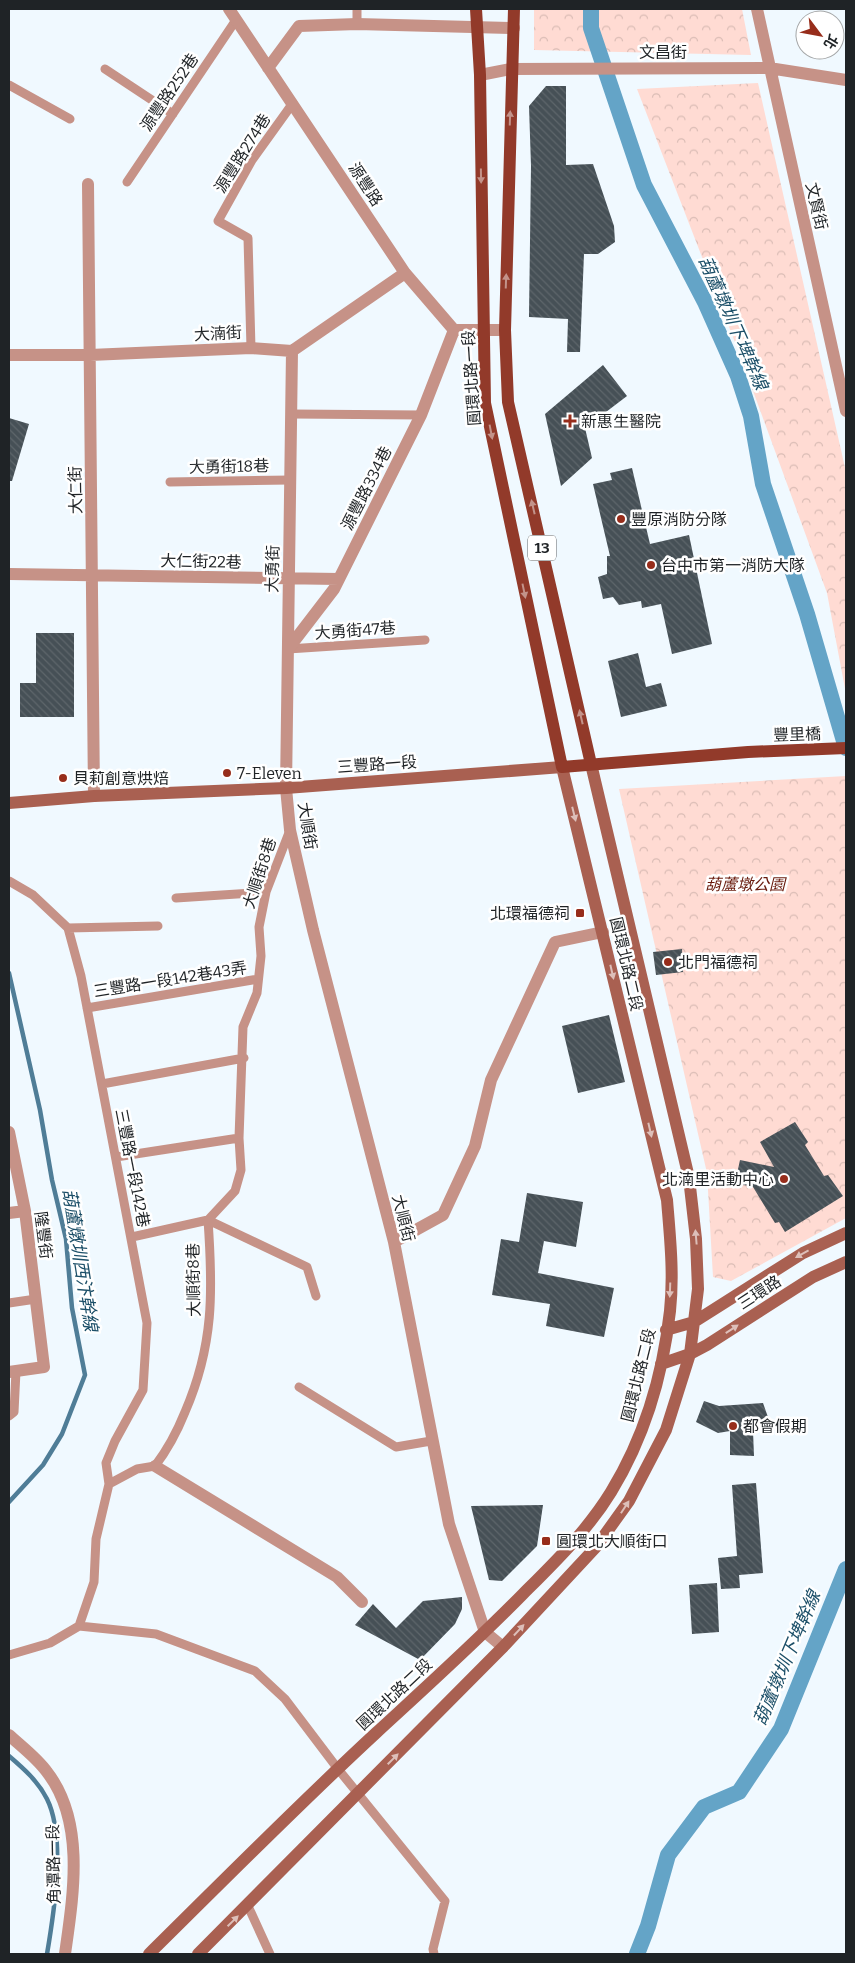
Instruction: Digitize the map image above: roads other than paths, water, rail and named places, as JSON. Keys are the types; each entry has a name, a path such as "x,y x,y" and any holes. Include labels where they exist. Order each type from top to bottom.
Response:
{"main road":[{"name":"圓環北路一段","path":"476,9 480,75 485,403 562,767"},
{"name":"13","path":"514,9 504,330 508,402 592,764"},
{"name":"豐里橋","path":"748,752 846,748"},
{"name":"三豐路一段","path":"562,767 748,752"}],"street":[{"name":"文賢街","path":"757,9 846,411"},
{"name":"源豐路","path":"233,14 405,273 454,330"},
{"path":"268,68 299,26 358,24 514,28"},
{"name":"文昌街","path":"480,75 511,69 769,68 846,80"},
{"name":"大仁街","path":"88,184 94,796"},
{"path":"292,351 405,273"},
{"path":"454,330 504,330"},
{"name":"源豐路334巷","path":"288,649 334,589 421,414 454,330"},
{"name":"大湳街","path":"9,355 90,355 251,348 292,351"},
{"name":"大勇街","path":"286,788 292,351"},
{"name":"大仁街22巷","path":"9,574 339,579"},
{"name":"圓環北路二段","path":"198,1954 248,1906 504,1647 596,1547 629,1501 666,1430 690,1354 698,1288 696,1238 688,1178 592,764"},
{"name":"圓環北路二段","path":"149,1954 338,1768 485,1632 567,1551 611,1492 638,1439 648,1411 661,1364 670,1310 671,1257 667,1200 562,767"},
{"name":"三豐路一段","path":"9,803 94,796 286,788 562,767"},
{"name":"大順街","path":"286,788 290,830 313,930 394,1242 449,1524 485,1632"},
{"path":"394,1242 443,1215 475,1146 491,1080 555,942 603,932"},
{"name":"隆豐街","path":"9,1132 25,1211 44,1367 12,1372"},
{"path":"9,1213 25,1211"},
{"name":"三環路","path":"666,1330 694,1322 803,1253 846,1233"},
{"name":"三環路","path":"661,1364 690,1354 813,1277 846,1262"},
{"path":"155,1466 337,1577 362,1602"},
{"path":"485,1632 504,1647"},
{"name":"角潭路一段","path":"9,1735 48,1772 60,1792 68,1813 72,1849 70,1912 65,1954"}],"lane":[{"path":"357,9 358,24"},
{"name":"源豐路252巷","path":"127,182 173,114 233,14"},
{"path":"105,69 173,114"},
{"path":"9,85 70,119"},
{"name":"源豐路274巷","path":"251,348 248,238 218,221 252,160 293,103"},
{"path":"291,414 421,414"},
{"name":"大勇街18巷","path":"170,482 290,480"},
{"name":"大勇街47巷","path":"288,649 425,640"},
{"name":"大順街8巷","path":"155,1466 166,1452 197,1385 210,1328 212,1280 208,1220 235,1191 241,1170 239,1138 244,1058 243,1027 257,993 261,956 259,927 266,892 290,830"},
{"path":"9,881 33,896 68,928 158,926"},
{"path":"176,898 266,892"},
{"name":"三豐路一段142巷","path":"68,928 87,1008 147,1323 143,1390 115,1441 106,1464 109,1484"},
{"name":"三豐路一段142巷43弄","path":"87,1008 258,979"},
{"path":"102,1084 244,1058"},
{"path":"116,1157 239,1138"},
{"path":"132,1237 208,1220 307,1267 316,1296"},
{"path":"9,1303 36,1299"},
{"path":"9,1416 14,1412 12,1372"},
{"path":"299,1387 396,1447 432,1441"},
{"path":"79,1626 94,1582 96,1539 109,1484 137,1468 155,1466"},
{"path":"9,1654 50,1643 79,1626 156,1634 256,1672 285,1698 338,1768 445,1901 433,1950 434,1954"},
{"path":"248,1906 270,1954"}],"waterway":[{"name":"葫蘆墩圳下埤幹線","path":"591,9 591,28 644,185 705,302 738,376 751,416 763,484 807,614 846,748"},
{"name":"葫蘆燉圳西汴幹線","path":"9,973 40,1110 52,1180 66,1239 72,1308 85,1375 62,1434 43,1465 9,1502"},
{"name":"葫蘆墩圳下埤幹線","path":"637,1954 648,1926 668,1855 704,1807 739,1792 781,1729 846,1569"},
{"name":"葫蘆燉圳西汴幹線","path":"9,1756 39,1786 47,1799 53,1815 56,1833 57,1875 47,1954"}],"place":[{"name":"新惠生醫院","path":"570,421"},
{"name":"豐原消防分隊","path":"621,519"},
{"name":"台中市第一消防大隊","path":"651,565"},
{"name":"7-Eleven","path":"227,773"},
{"name":"貝莉創意烘焙","path":"63,778"},
{"name":"北環福德祠","path":"580,913"},
{"name":"北門福德祠","path":"668,962"},
{"name":"北湳里活動中心","path":"784,1179"},
{"name":"都會假期","path":"733,1426"},
{"name":"圓環北大順街口","path":"546,1541"}],"park label":[{"name":"葫蘆墩公園","path":"745,884"}]}
